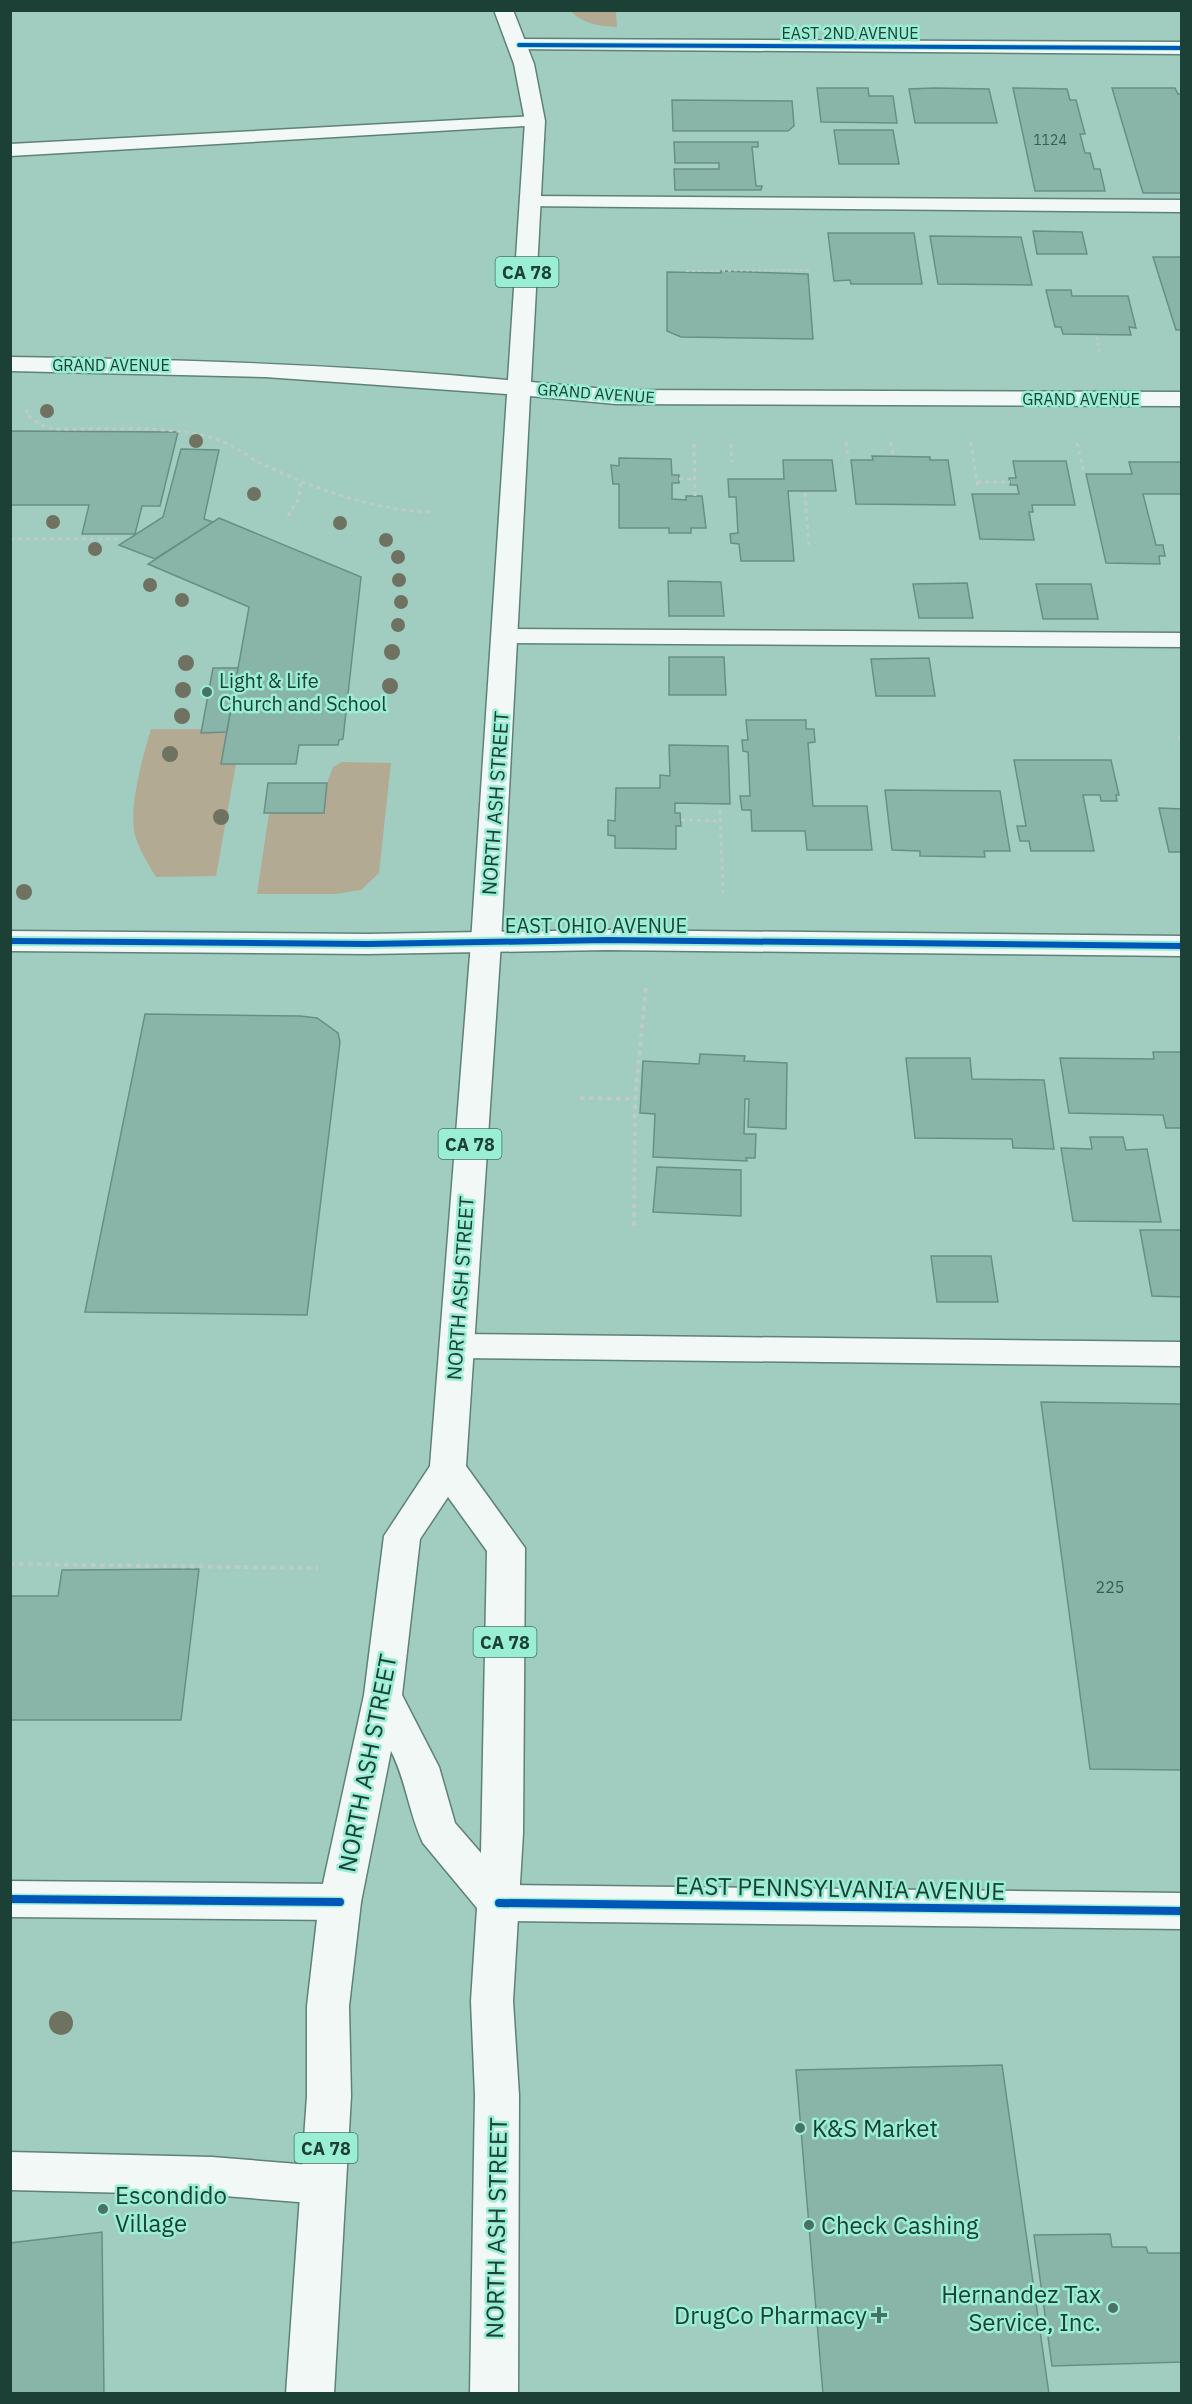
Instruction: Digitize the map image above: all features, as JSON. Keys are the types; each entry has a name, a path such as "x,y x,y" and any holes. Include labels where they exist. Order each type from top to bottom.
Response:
{"main road":[{"name":"CA 78","path":"503,10 519,45 536,122 519,388"},
{"name":"EAST 2ND AVENUE","path":"519,45 1182,48"},
{"name":"GRAND AVENUE","path":"10,364 169,365 402,376 616,397 1182,399"},
{"name":"NORTH ASH STREET","path":"310,2394 329,2096 328,2006 340,1902 383,1695 402,1536 448,1469 486,942 519,388"},
{"name":"EAST OHIO AVENUE","path":"10,941 368,944 607,940 1182,946"},
{"name":"NORTH ASH STREET","path":"448,1469 506,1548 503,1833 492,2001 497,2095 494,2394"},
{"path":"383,1695 419,1767 437,1831 499,1903"},
{"path":"10,1899 340,1902"},
{"name":"EAST PENNSYLVANIA AVENUE","path":"499,1903 1182,1911"}],"lane":[{"path":"10,150 536,122"},
{"path":"530,202 1182,206"},
{"path":"505,636 1182,640"},
{"path":"456,1346 1182,1354"},
{"path":"10,2171 213,2176 323,2185"}],"path":[{"path":"686,271 810,270"},
{"path":"1096,337 1101,361"},
{"path":"27,404 26,414 32,420 53,429 181,431 197,434 232,445 258,462 301,480 370,504 397,510 430,512"},
{"path":"693,437 695,496"},
{"path":"731,437 732,462"},
{"path":"846,438 848,459"},
{"path":"890,438 892,456"},
{"path":"970,438 978,489"},
{"path":"1076,439 1084,472"},
{"path":"679,479 694,479"},
{"path":"288,516 299,498 301,480"},
{"path":"977,482 1010,482"},
{"path":"805,493 809,548"},
{"path":"10,539 117,540"},
{"path":"1179,736 1182,747"},
{"path":"720,810 723,903"},
{"path":"681,820 720,820"},
{"path":"634,1226 635,1099 646,987"},
{"path":"580,1098 635,1099"},
{"path":"10,1564 318,1568"}],"shaded area":[{"path":"571,11 616,11 617,27 586,22"},
{"path":"151,729 201,729 201,733 227,732 221,764 236,764 216,876 156,877 139,846 133,824 133,811"},
{"path":"342,762 391,763 379,873 361,890 335,894 257,894 269,813 324,813 327,783 333,767"}],"building":[{"path":"817,88 868,88 869,96 893,96 897,123 821,122"},
{"path":"1013,88 1067,89 1070,100 1076,100 1085,134 1080,134 1085,153 1090,153 1094,169 1100,169 1105,191 1035,191"},
{"path":"1112,88 1175,88 1178,94 1182,94 1182,193 1143,193"},
{"path":"909,89 989,89 997,123 915,123"},
{"path":"672,100 792,101 794,126 788,131 673,131"},
{"path":"834,130 893,130 899,164 839,164"},
{"path":"674,142 758,142 758,147 752,147 756,186 762,186 761,190 675,190 674,169 719,169 719,163 675,163"},
{"path":"1033,231 1082,232 1087,254 1037,254"},
{"path":"828,233 914,233 922,284 851,284 850,280 834,281"},
{"path":"930,236 1021,237 1032,285 938,284"},
{"path":"1153,257 1182,257 1182,330 1176,330"},
{"path":"721,271 808,274 813,339 681,337 667,331 667,272 721,273"},
{"path":"1046,290 1071,290 1072,296 1128,296 1136,328 1129,327 1131,335 1063,334 1061,327 1055,327"},
{"path":"10,431 178,432 160,506 142,506 135,534 82,534 89,505 10,505"},
{"path":"181,449 219,450 204,519 213,522 155,559 119,545 163,517"},
{"path":"872,456 930,457 930,460 948,460 955,505 856,504 851,460 873,460"},
{"path":"619,458 671,459 672,475 679,475 679,483 672,483 672,499 686,500 686,496 702,496 706,528 691,528 691,533 669,533 669,528 619,528 619,484 613,484 611,465 619,466"},
{"path":"783,460 832,460 836,491 788,491 794,561 741,561 739,544 731,543 730,534 738,533 736,497 729,497 728,479 784,479"},
{"path":"1013,461 1066,461 1075,505 1032,505 1033,512 1029,512 1034,540 980,539 972,494 1019,494 1017,485 1010,485 1009,478 1016,478"},
{"path":"1129,462 1182,462 1182,494 1143,494 1156,545 1163,545 1165,556 1159,556 1160,564 1106,563 1086,474 1132,474"},
{"path":"219,518 361,577 343,739 339,740 338,745 299,745 296,764 221,764 249,607 148,564"},
{"path":"668,581 721,582 724,616 669,616"},
{"path":"967,583 973,618 919,618 913,584"},
{"path":"1036,584 1091,584 1098,619 1043,619"},
{"path":"669,657 724,657 726,695 669,695"},
{"path":"929,658 935,696 876,696 871,659"},
{"path":"213,668 238,668 227,732 201,733"},
{"path":"746,720 806,720 806,729 814,729 815,742 808,743 813,806 867,806 872,850 807,850 805,831 752,831 751,810 742,810 740,796 750,796 748,752 743,751 742,740 748,740"},
{"path":"669,745 728,746 730,804 675,803 675,813 680,813 681,826 676,826 676,849 615,848 615,836 608,835 608,820 615,821 616,788 660,788 660,775 670,776"},
{"path":"1014,760 1111,760 1119,795 1116,795 1117,801 1101,801 1100,795 1083,795 1094,851 1031,851 1029,841 1020,841 1017,826 1026,826"},
{"path":"268,783 327,783 324,813 264,813"},
{"path":"885,790 1000,791 1010,851 984,851 985,857 920,856 920,851 892,850"},
{"path":"1159,808 1182,809 1182,852 1169,852"},
{"path":"145,1014 300,1016 317,1018 338,1033 340,1042 307,1315 85,1312"},
{"path":"1153,1052 1182,1052 1182,1128 1166,1128 1163,1115 1069,1113 1060,1058 1154,1059"},
{"path":"700,1054 745,1056 744,1061 787,1063 786,1129 748,1127 749,1099 745,1099 744,1134 756,1134 755,1158 746,1158 747,1161 653,1157 655,1114 640,1113 643,1061 699,1064"},
{"path":"906,1058 970,1058 972,1079 1044,1080 1054,1149 1013,1148 1012,1139 915,1138"},
{"path":"1090,1137 1123,1137 1126,1150 1147,1149 1161,1222 1073,1221 1061,1148 1092,1149"},
{"path":"657,1167 741,1170 741,1216 653,1212"},
{"path":"1140,1230 1182,1230 1182,1297 1152,1296"},
{"path":"931,1256 991,1256 998,1302 937,1302"},
{"path":"1041,1402 1182,1404 1182,1770 1090,1769"},
{"path":"199,1569 181,1720 10,1720 10,1596 58,1596 62,1570"},
{"path":"1002,2065 1049,2394 823,2394 796,2070"},
{"path":"102,2232 104,2394 10,2394 10,2243"},
{"name":"Hernandez Tax Service, Inc.","path":"1110,2234 1112,2247 1146,2247 1148,2253 1182,2253 1182,2362 1052,2366 1034,2235"}],"cycle path":[{"path":"519,45 1182,48"},
{"path":"10,941 368,944 607,940 1182,946"},
{"path":"10,1899 340,1902"},
{"path":"499,1903 1182,1911"}],"place":[{"name":"Light & Life Church and School","path":"207,692"},
{"name":"K&S Market","path":"800,2128"},
{"name":"Escondido Village","path":"103,2209"},
{"name":"Check Cashing","path":"809,2225"},
{"name":"Hernandez Tax Service, Inc.","path":"1113,2308"},
{"name":"DrugCo Pharmacy","path":"879,2315"}]}
